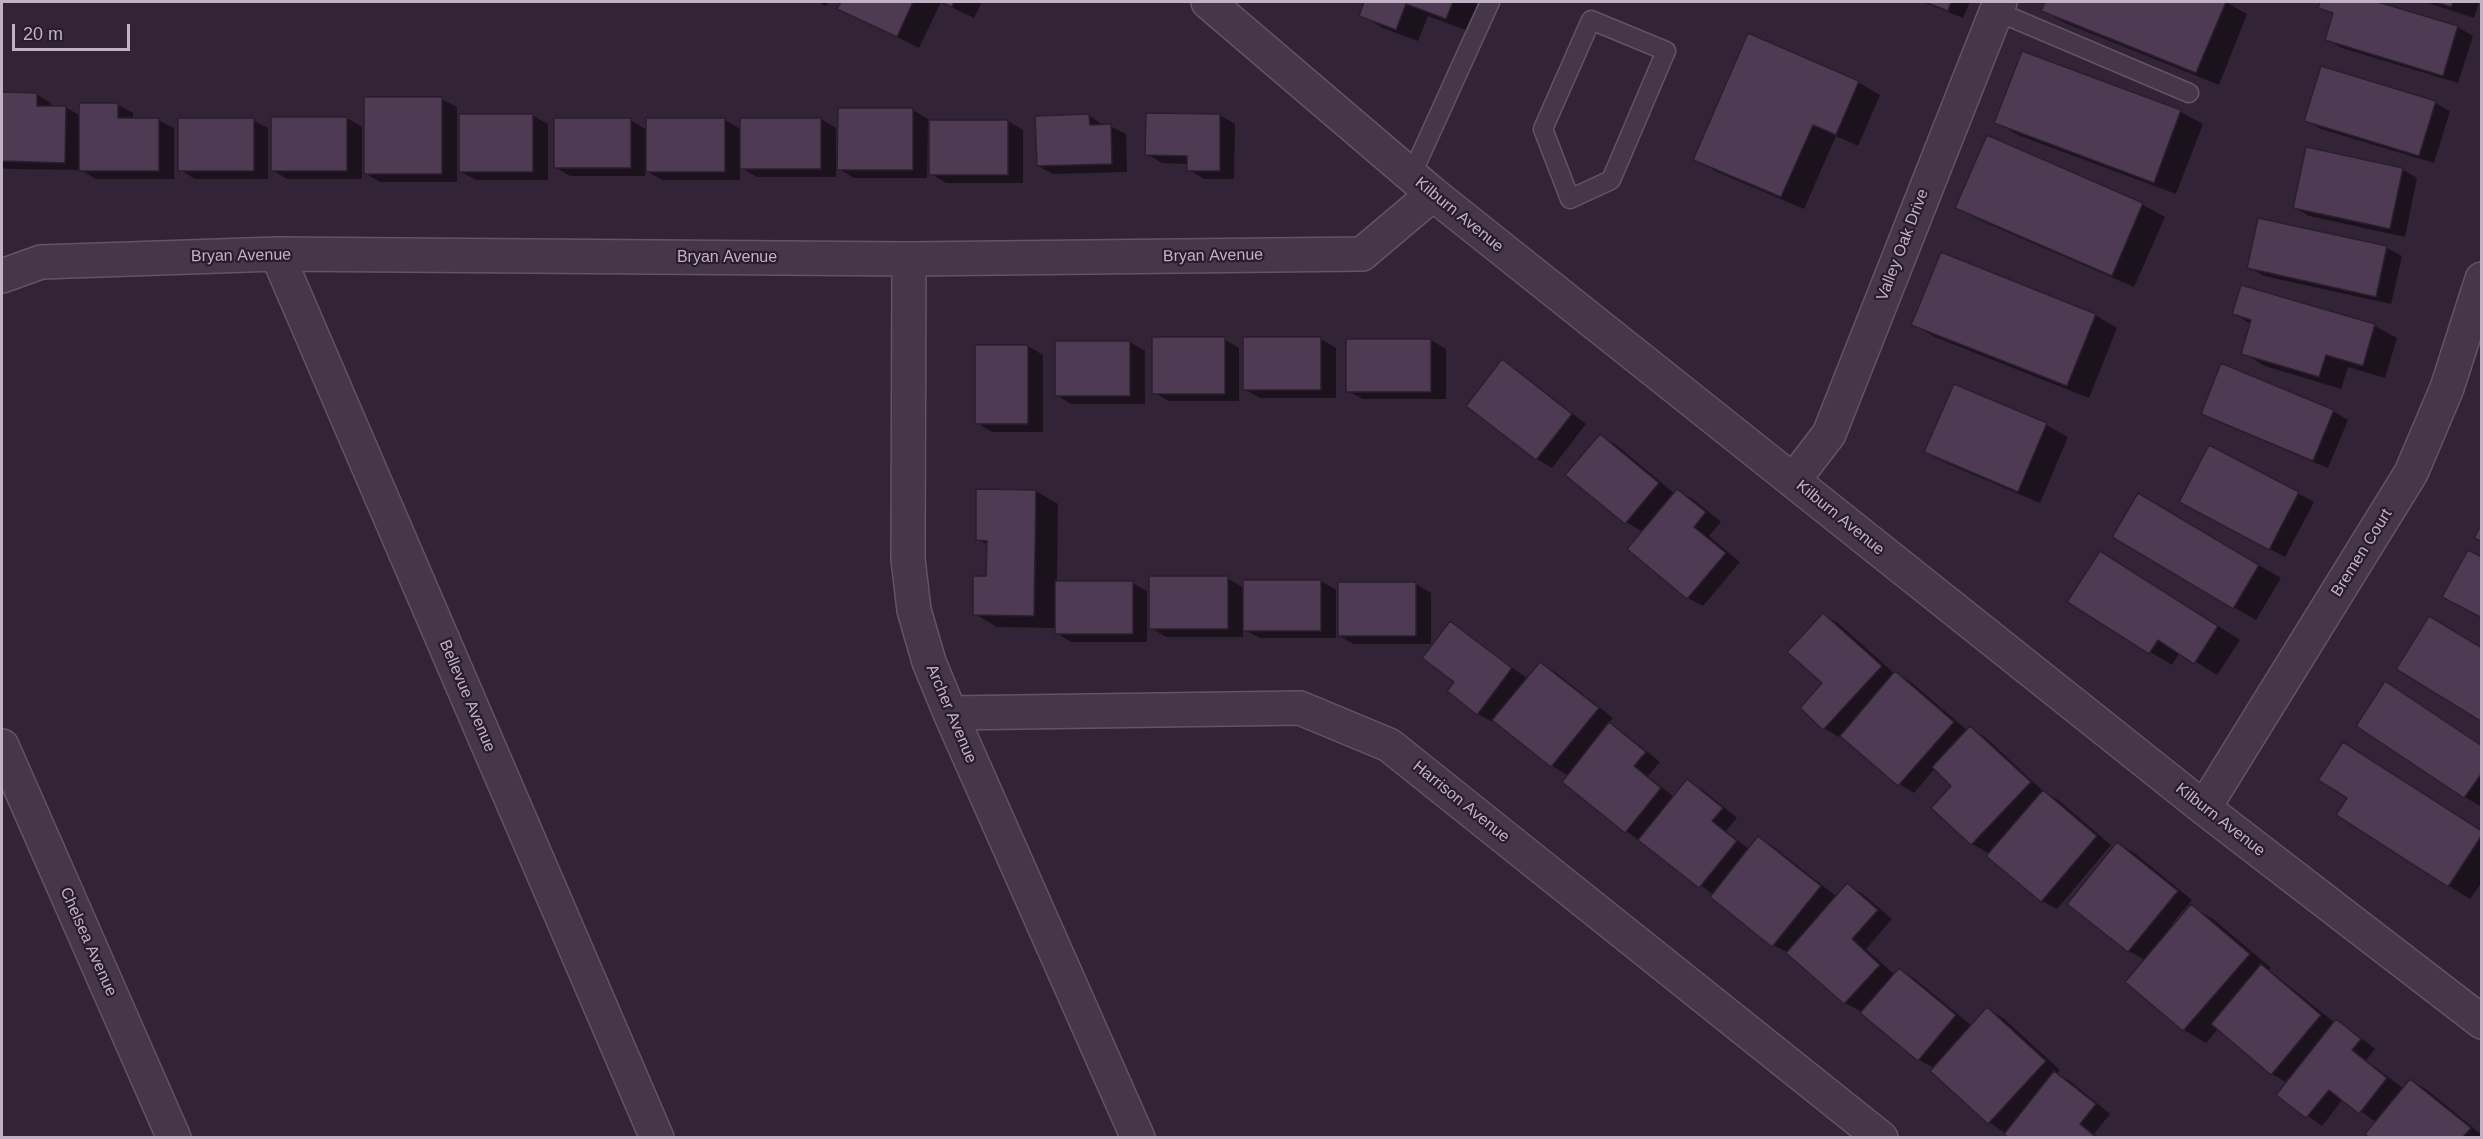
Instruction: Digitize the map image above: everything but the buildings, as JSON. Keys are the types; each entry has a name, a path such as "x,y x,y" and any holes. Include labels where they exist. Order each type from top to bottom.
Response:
{"street":[{"name":"Kilburn Avenue","path":"1208,2 1422,185 2204,808 2481,1022"},
{"name":"Valley Oak Drive","path":"1793,481 1829,434 1998,6"},
{"name":"Bryan Avenue","path":"2,276 41,262 277,254 909,259 1362,254 1422,185"},
{"name":"Bellevue Avenue","path":"277,254 657,1137"},
{"name":"Archer Avenue","path":"909,259 908,559 914,610 929,662 950,713 1138,1137"},
{"name":"Bremen Court","path":"2204,808 2411,473 2447,388 2481,279"},
{"name":"Harrison Avenue","path":"950,713 1300,708 1389,745 1881,1137"},
{"name":"Chelsea Avenue","path":"2,746 174,1137"}],"lane":[{"path":"1422,185 1490,2"},
{"path":"1998,6 2189,93"},
{"path":"1592,20 1666,51 1611,180 1570,199 1543,129 1592,20"}]}
